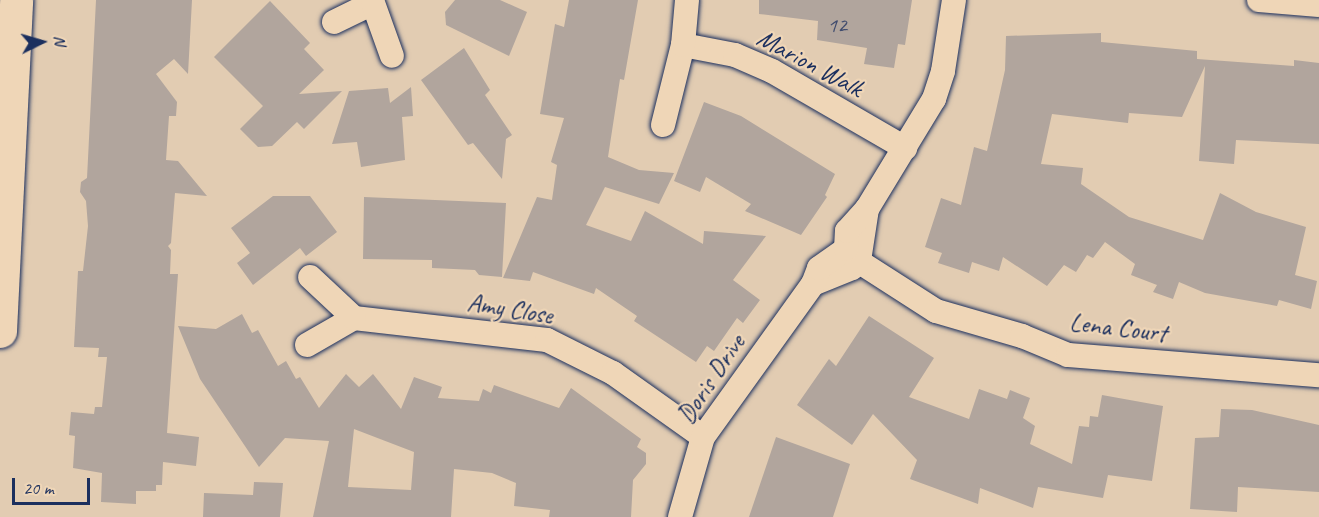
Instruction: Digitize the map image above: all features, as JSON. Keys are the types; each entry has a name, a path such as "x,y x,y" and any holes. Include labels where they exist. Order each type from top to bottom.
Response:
{"main road":[{"path":"0,331 16,0"}],"street":[{"path":"663,125 683,45 687,0"},
{"path":"851,257 867,209 934,99 943,71 954,0"},
{"path":"1259,0 1319,5"},
{"path":"334,22 373,1 392,56"},
{"name":"Marion Walk","path":"683,45 735,56 772,71 905,148"},
{"name":"Doris Drive","path":"680,517 703,438 813,284 851,257"},
{"name":"Lena Court","path":"851,257 936,311 1022,336 1068,355 1319,375"},
{"path":"307,345 354,318 310,277"},
{"name":"Amy Close","path":"354,318 547,340 613,373 703,438"}],"building":[{"path":"96,0 192,0 188,74 174,59 156,74 177,102 176,116 169,116 166,160 178,161 207,196 175,193 171,243 168,246 171,250 170,274 178,274 167,433 199,437 196,466 163,462 162,485 156,485 156,491 136,491 136,504 101,502 102,473 73,468 75,436 69,435 71,412 94,414 95,407 102,407 107,357 98,357 99,348 74,347 78,271 83,271 88,226 86,201 80,192 81,182 87,178"},
{"path":"455,0 500,0 527,12 509,56 446,25 445,12"},
{"path":"569,0 638,0 624,80 620,79 608,157 639,170 674,173 659,204 605,187 586,225 631,241 645,211 703,244 704,231 766,236 733,280 760,300 743,323 737,318 714,351 707,346 696,362 634,321 637,316 596,288 594,294 533,272 530,281 503,278 537,197 552,200 557,165 551,162 564,118 540,114 555,24 564,27"},
{"path":"759,0 912,0 905,45 898,44 894,68 864,64 867,48 817,40 818,21 759,14"},
{"path":"270,1 310,43 304,49 324,70 299,94 342,91 304,129 297,122 272,146 258,147 240,129 263,106 214,57"},
{"path":"1101,33 1101,42 1197,51 1197,59 1294,66 1294,60 1319,63 1319,144 1236,140 1234,164 1199,161 1205,66 1182,117 1129,113 1128,123 1052,114 1041,164 1083,168 1081,184 1129,217 1203,240 1220,193 1256,212 1306,227 1295,275 1317,281 1311,309 1279,300 1277,306 1205,293 1179,282 1173,299 1153,292 1157,285 1131,275 1135,264 1105,242 1093,258 1087,255 1076,272 1064,265 1047,286 1003,257 999,271 972,262 969,273 938,263 942,253 925,247 941,198 961,205 974,147 987,151 1005,70 1006,36"},
{"path":"464,48 490,90 485,95 512,135 506,139 502,179 473,143 468,145 421,80"},
{"path":"411,87 413,116 402,117 405,160 361,167 357,142 332,144 349,91 388,88 390,103"},
{"path":"704,102 741,116 835,174 825,195 827,197 801,235 745,211 751,204 706,177 700,192 674,181"},
{"path":"273,196 310,196 337,232 306,256 300,248 253,285 237,263 250,253 231,228"},
{"path":"364,197 506,203 502,277 479,275 475,270 432,268 432,260 363,259"},
{"path":"242,314 252,333 258,330 278,366 286,361 296,379 300,377 319,408 346,374 359,387 373,374 401,409 414,377 442,387 438,398 479,401 483,389 491,393 494,385 559,408 571,388 641,439 637,447 646,453 646,464 633,480 631,517 549,517 550,510 514,506 516,483 492,473 454,469 451,517 313,517 329,441 285,438 259,467 200,379 178,326 216,329","holes":["354,429 414,452 411,490 348,487"]},
{"path":"869,316 934,358 909,397 969,419 979,389 1007,399 1010,390 1030,398 1023,418 1035,426 1030,444 1072,464 1079,426 1089,427 1090,416 1098,417 1102,395 1163,406 1152,481 1108,475 1103,498 1038,487 1033,508 980,488 978,504 910,479 917,460 873,414 852,445 797,405 829,359 836,366"},
{"path":"1221,409 1252,410 1319,425 1319,492 1238,487 1237,512 1190,509 1195,438 1219,437"},
{"path":"776,437 850,464 833,517 749,517"},
{"path":"254,482 283,483 280,517 203,517 204,493 253,495"}]}
